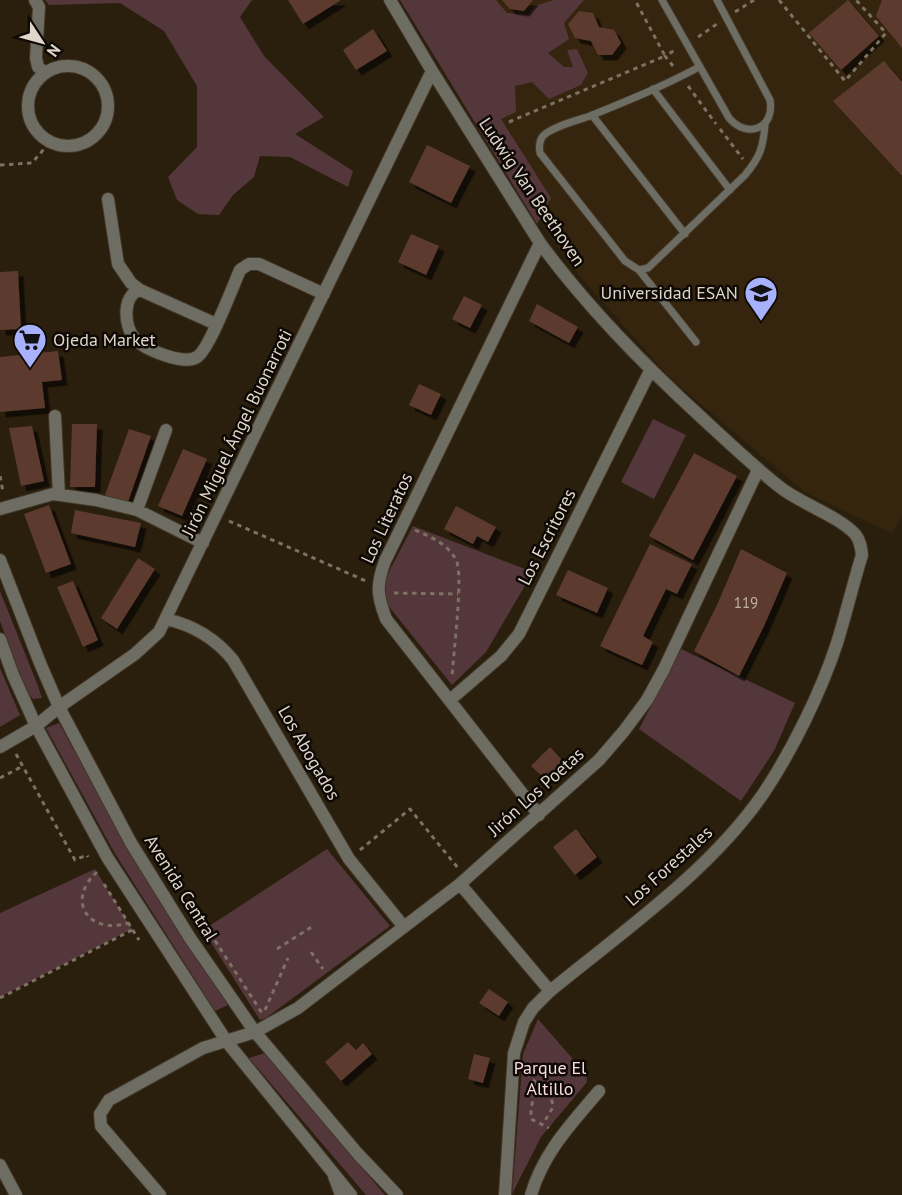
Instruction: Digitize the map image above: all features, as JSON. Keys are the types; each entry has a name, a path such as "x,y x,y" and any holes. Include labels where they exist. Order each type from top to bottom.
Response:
{"street":[{"path":"35,0 39,7 36,58 38,67 46,73"},
{"name":"Ludwig Van Beethoven","path":"390,0 540,243 559,269 651,371 758,470 788,493 846,527 861,545"},
{"path":"70,66 94,75 105,90 108,108 103,126 89,141 76,146 63,146 50,142 38,134 31,122 28,109 30,95 36,82 46,73 70,66"},
{"name":"Jirón Miguel Ángel Buonarroti","path":"5,744 36,726 59,707 144,648 159,632 432,71"},
{"path":"108,200 118,264 131,283 140,290 216,324"},
{"name":"Los Literatos","path":"539,815 453,697 386,619 379,601 378,581 385,561 540,243"},
{"path":"140,290 134,292 127,300 131,333 148,348 181,361 189,361 203,352 240,270 249,264 259,264 324,294"},
{"name":"Los Escritores","path":"453,697 501,656 519,634 651,371"},
{"path":"55,416 59,495"},
{"path":"137,510 166,430"},
{"name":"Jirón Los Poetas","path":"160,1195 101,1126 100,1114 109,1100 203,1048 255,1032 298,1008 463,881 599,760 647,700 664,669 758,470"},
{"path":"0,508 53,494 96,500 137,510 203,543"},
{"name":"Los Forestales","path":"505,1195 513,1058 524,1022 533,1008 550,991 703,864 733,832 763,794 790,749 836,645 862,555 861,545"},
{"name":"Avenida Central","path":"0,560 59,707 131,843 190,939 255,1032 358,1154 397,1195"},
{"name":"Los Abogados","path":"166,619 181,623 216,642 233,660 349,859 404,927"},
{"path":"0,639 36,726 107,857 227,1042 351,1195"},
{"path":"463,881 550,991"},
{"path":"531,1195 535,1179 544,1160 561,1135 599,1091"},
{"path":"0,1166 16,1195"},
{"path":"333,1175 341,1195"}],"lane":[{"path":"662,0 729,118 735,125 744,129 754,129 765,125"},
{"path":"639,270 648,268 730,190 757,160 763,146 765,125 771,109 770,100 717,0"},
{"path":"696,342 639,270 625,261 540,153 540,141 548,132 653,89 699,67"},
{"path":"653,89 730,190"},
{"path":"592,115 685,234"}],"path":[{"path":"508,122 665,56 635,0"},
{"path":"779,0 844,81 886,33 856,0"},
{"path":"0,165 32,163 50,142"},
{"path":"216,515 391,593 458,594"},
{"path":"403,524 437,540 456,559 458,565 451,686 453,697"},
{"path":"5,744 23,766 75,860 87,855 139,940"},
{"path":"0,778 23,766"},
{"path":"349,859 410,809 463,881"},
{"path":"97,872 84,887 82,900 85,913 94,921 107,926 128,923"},
{"path":"277,949 313,926"},
{"path":"0,998 132,930"},
{"path":"210,933 263,1014 288,958"},
{"path":"310,952 323,969"},
{"path":"513,1058 552,1101 553,1107 543,1124"},
{"path":"537,1084 531,1108 531,1119 561,1135"}],"shaded area":[{"name":"Universidad ESAN","path":"402,0 902,0 902,516 892,533 806,493 670,378 571,266 479,131"}],"green space":[{"path":"45,0 252,0 240,17 264,56 324,117 295,134 353,171 348,187 290,157 260,156 254,177 233,195 219,215 198,214 177,200 168,177 197,147 197,86 164,31 120,3 49,5"},
{"path":"400,0 496,0 507,13 528,15 534,6 554,0 584,0 564,23 569,39 548,53 564,67 573,67 567,50 577,49 588,73 581,85 549,99 532,82 515,86 516,112 501,119 551,198 537,224"},
{"path":"653,419 686,435 654,499 621,482"},
{"path":"413,526 533,572 486,652 452,685 386,603 386,577"},
{"path":"0,591 42,698 33,699 26,691 0,621"},
{"path":"681,649 795,703 774,751 741,801 639,729"},
{"path":"0,668 20,715 0,727"},
{"path":"59,723 127,846 228,1005 215,1011 114,852 46,728"},
{"path":"327,849 390,926 266,1018 260,1020 203,930"},
{"path":"95,869 132,929 0,997 0,913"},
{"name":"Parque El Altillo","path":"538,1019 586,1074 587,1082 541,1137 512,1194 523,1054"},
{"path":"265,1053 385,1195 366,1195 249,1058"}],"building":[{"path":"288,0 341,0 303,24"},
{"path":"502,0 533,0 524,11 510,9"},
{"path":"848,0 879,36 841,70 809,33"},
{"path":"882,0 902,0 902,48 876,16"},
{"path":"579,11 593,13 599,27 614,30 621,43 612,55 598,55 591,41 575,38 568,24"},
{"path":"373,29 387,51 356,70 343,50"},
{"path":"884,61 902,82 902,176 833,101"},
{"path":"427,145 470,166 451,203 409,182"},
{"path":"411,234 439,246 426,275 398,262"},
{"path":"18,271 21,329 0,330 0,272"},
{"path":"464,296 482,305 470,328 452,319"},
{"path":"537,304 578,327 569,343 529,321"},
{"name":"Ojeda Market","path":"58,351 62,380 42,382 45,408 0,412 0,357"},
{"path":"419,384 441,394 431,415 409,405"},
{"path":"72,424 97,424 95,487 70,487"},
{"path":"32,426 44,481 21,486 9,428"},
{"path":"129,429 151,436 128,502 105,495"},
{"path":"183,449 207,459 182,516 158,506"},
{"path":"694,453 737,476 693,560 649,536"},
{"path":"49,505 71,564 46,573 24,514"},
{"path":"456,506 496,527 488,542 477,536 473,544 444,529"},
{"path":"75,510 141,523 135,547 71,533"},
{"path":"650,544 692,564 677,594 666,589 643,636 653,642 642,665 600,646"},
{"path":"741,549 787,573 739,676 694,651"},
{"path":"138,558 155,569 117,629 101,618"},
{"path":"568,570 608,588 597,613 556,595"},
{"path":"73,581 98,640 83,647 57,587"},
{"path":"550,747 563,761 545,779 531,766"},
{"path":"576,829 597,857 575,875 553,847"},
{"path":"489,989 508,1002 499,1016 479,1003"},
{"path":"348,1042 356,1050 363,1043 372,1054 341,1081 325,1062"},
{"path":"474,1054 490,1058 483,1083 468,1079"}],"place":[{"name":"Universidad ESAN","path":"761,322"},
{"name":"Ojeda Market","path":"30,369"}]}
